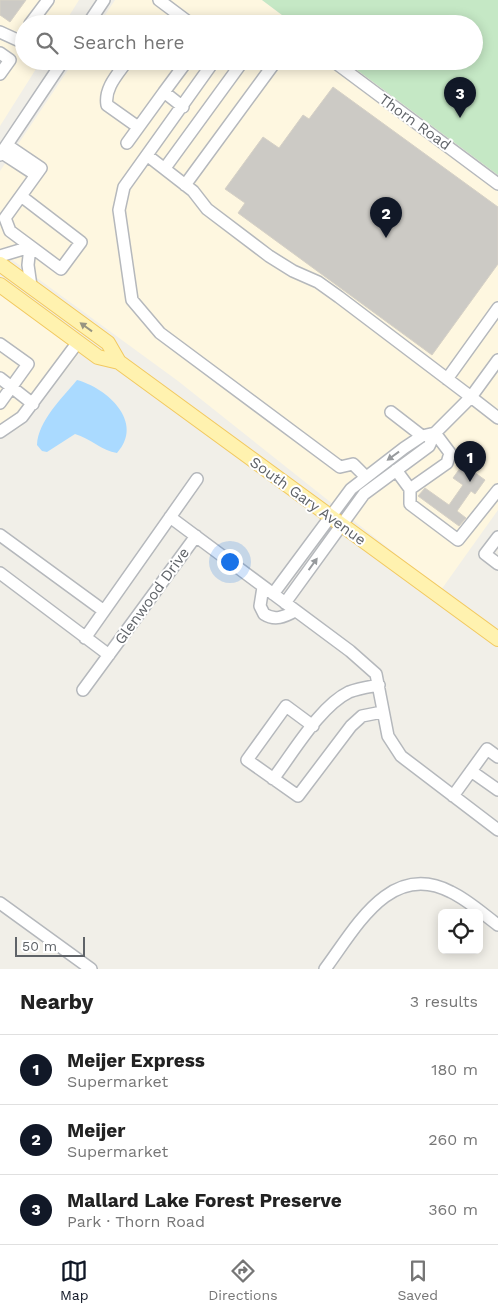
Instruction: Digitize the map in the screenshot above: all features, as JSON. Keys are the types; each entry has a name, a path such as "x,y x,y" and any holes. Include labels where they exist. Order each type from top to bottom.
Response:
{"main road":[{"name":"South Gary Avenue","path":"0,264 108,343 119,362"},
{"name":"South Gary Avenue","path":"0,286 98,357 119,362 498,638"}],"street":[{"path":"37,15 48,0"},
{"path":"94,15 104,0"},
{"path":"159,0 179,15"},
{"path":"2,36 15,37"},
{"path":"0,53 10,60 0,74"},
{"path":"21,196 81,242 60,269 10,231 6,218 21,196 39,172 3,151 57,70"},
{"path":"122,70 108,90 107,105 136,126"},
{"path":"128,70 111,97 120,108 135,118 136,126"},
{"path":"126,143 136,126 180,70"},
{"path":"208,70 124,188 119,210 132,300 160,333 340,467 353,464 365,476"},
{"path":"165,168 236,70"},
{"path":"185,184 269,70"},
{"name":"Thorn Road","path":"345,70 498,184"},
{"path":"164,92 183,107"},
{"path":"148,156 185,184 207,210 282,265 325,287 498,418"},
{"path":"0,256 30,247"},
{"path":"30,247 28,265 31,286"},
{"path":"447,379 498,308"},
{"path":"0,432 13,426 33,404 78,342"},
{"path":"0,344 28,364 0,403"},
{"path":"285,603 364,494 429,446 435,433 471,397 498,360"},
{"path":"0,378 33,404"},
{"path":"391,412 422,436"},
{"path":"295,611 286,616 276,618 264,614 260,606 268,591 351,489 365,476 422,436 435,433"},
{"path":"410,489 447,463 450,453 435,433"},
{"path":"396,470 410,489 410,504 458,540 498,490"},
{"name":"Glenwood Drive","path":"85,638 197,478"},
{"name":"Glenwood Drive","path":"170,517 350,651 376,674 388,736 401,756 498,830"},
{"name":"Glenwood Drive","path":"0,535 104,610"},
{"name":"Glenwood Drive","path":"83,690 196,536"},
{"path":"498,537 485,554 498,564"},
{"name":"Glenwood Drive","path":"0,573 108,655"},
{"path":"273,779 313,726 339,698 361,688 379,685"},
{"path":"313,726 286,706 247,760 298,796 351,726 362,716 382,712"},
{"path":"453,796 487,749 498,757"},
{"path":"471,771 498,790"},
{"path":"341,969 328,965 372,906 393,891 413,884 432,885 451,892 498,925"},
{"path":"0,903 91,969"}],"shaded area":[{"path":"0,0 79,0 70,15 15,15 15,70 35,70 0,126"},
{"path":"115,0 262,0 282,15 105,15"},
{"path":"68,70 357,70 498,175 498,510 441,590 178,381 0,251 0,171"},
{"path":"0,292 81,351 21,427 0,437"}],"green space":[{"path":"262,0 498,0 498,175 357,70 483,70 483,15 282,15"}],"water":[{"path":"77,380 100,390 119,408 125,418 127,430 125,441 117,453 106,450 75,434 47,452 42,451 37,445 38,436 46,419"}],"building":[{"path":"0,0 26,0 10,22 0,15"},
{"path":"333,87 498,207 498,264 432,355 238,213 245,203 225,189 263,137 279,148 303,115 309,119"},
{"path":"463,464 485,480 475,494 471,491 457,511 466,518 459,526 418,496 425,488 449,505 463,485 453,478"}],"place":[{"name":"Mallard Lake Forest Preserve","path":"460,118"},
{"name":"Meijer","path":"386,238"},
{"name":"Meijer Express","path":"470,482"}]}
